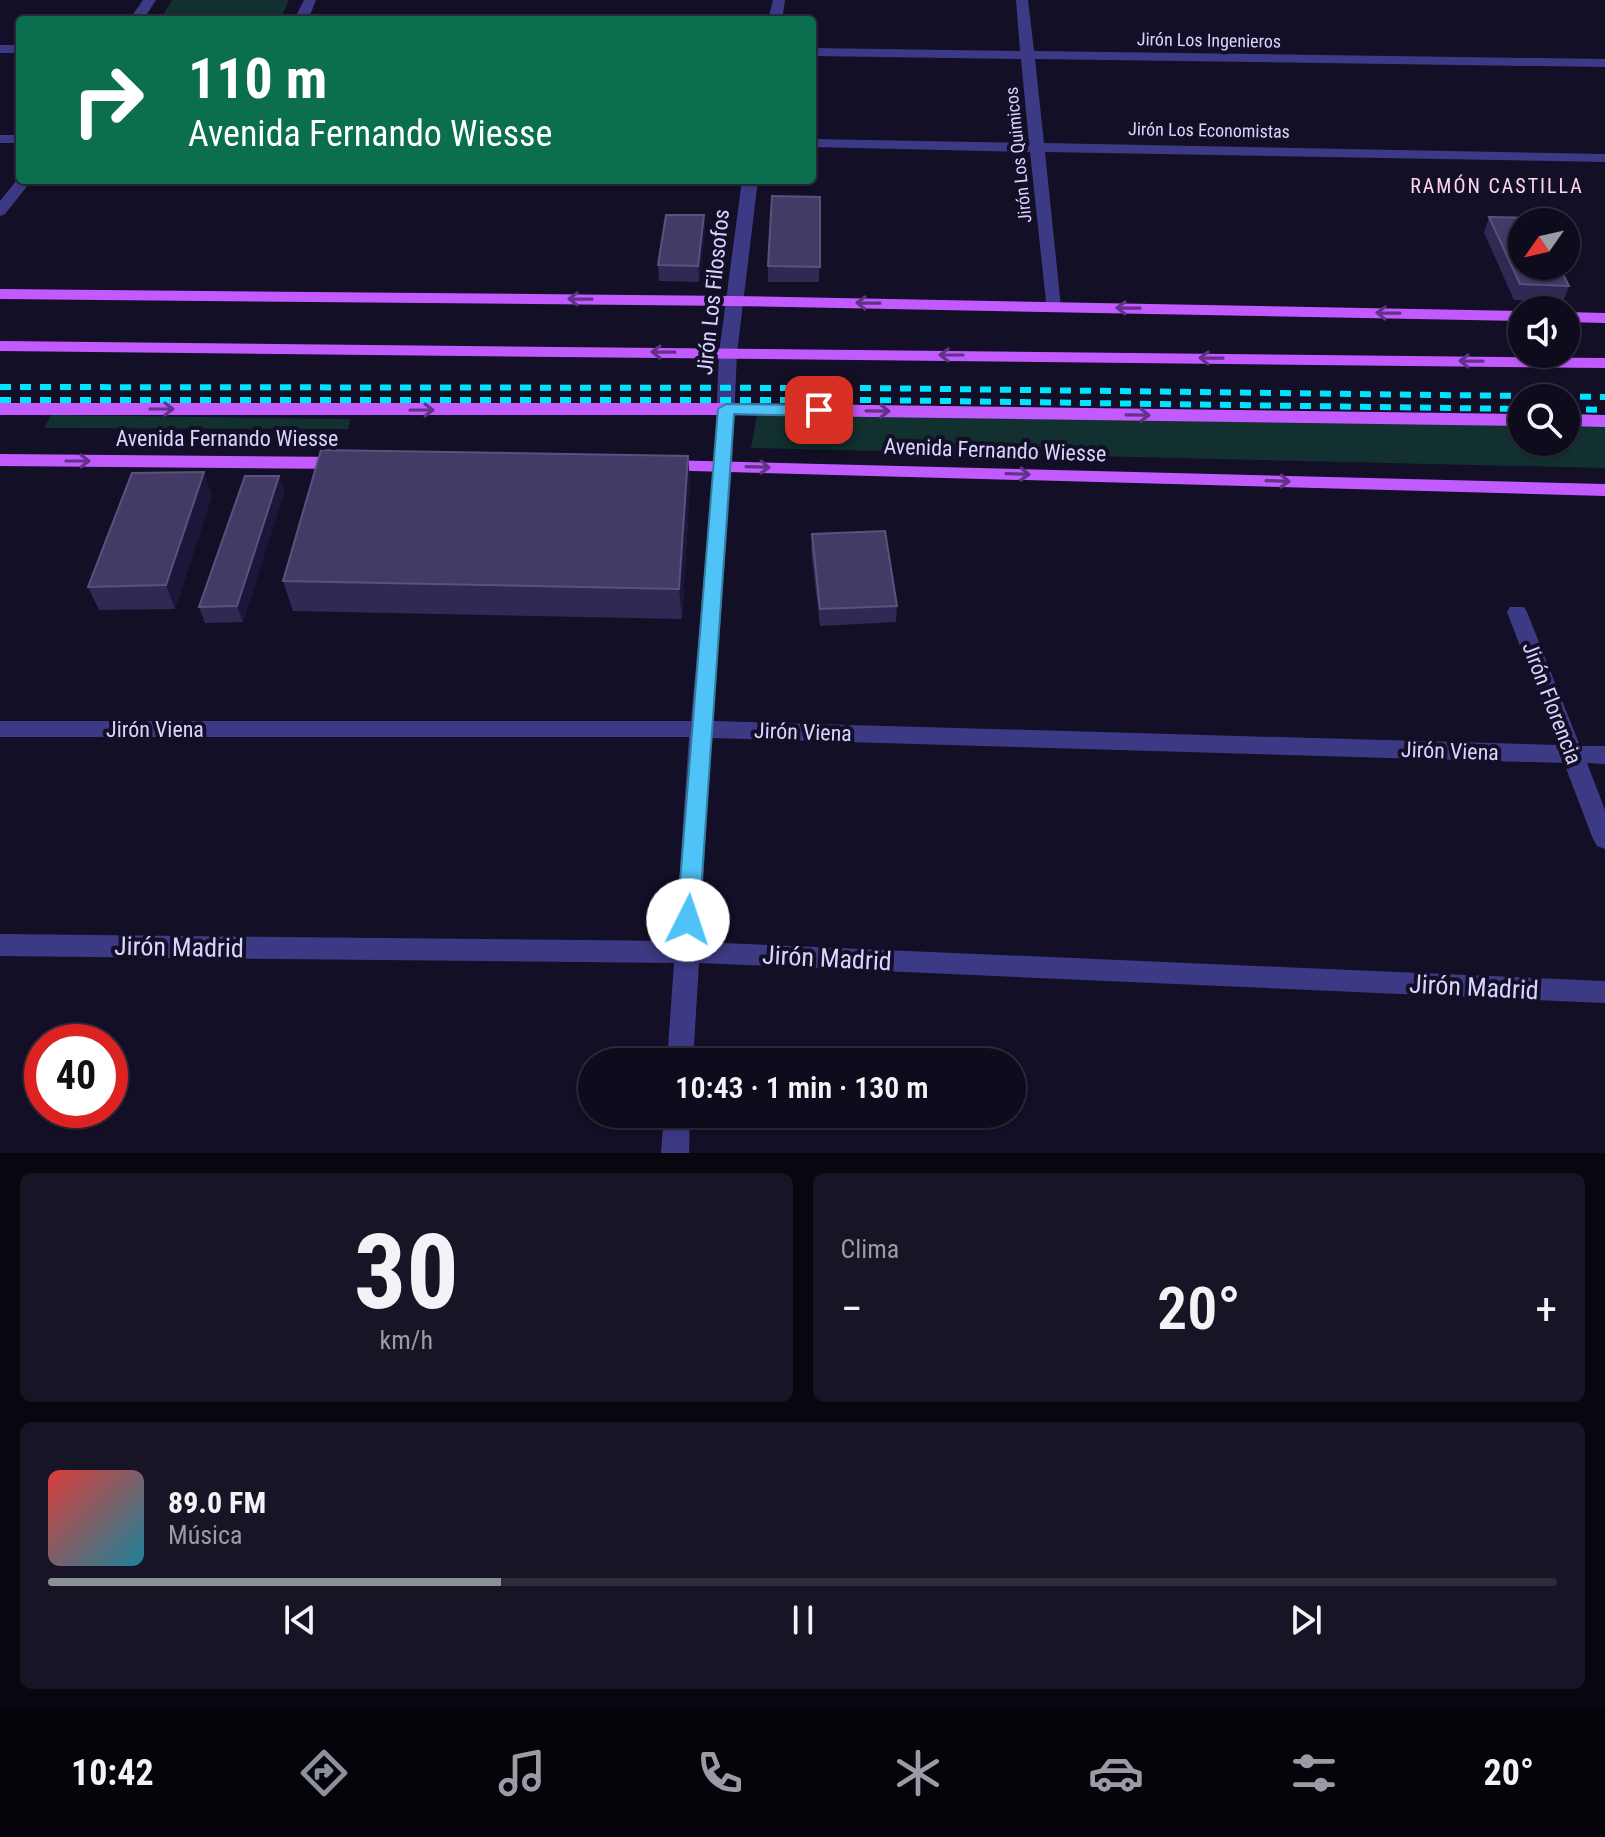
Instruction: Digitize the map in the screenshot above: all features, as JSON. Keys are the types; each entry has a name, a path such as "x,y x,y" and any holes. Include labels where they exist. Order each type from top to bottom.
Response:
{"main road":[{"path":"0,294 733,301 1508,316"},
{"path":"1580,317 1605,318"},
{"path":"0,346 1605,363"},
{"name":"Avenida Fernando Wiesse","path":"0,409 726,409 1508,420"},
{"path":"1580,420 1605,421"},
{"name":"Avenida Fernando Wiesse","path":"0,460 362,463"},
{"name":"Avenida Fernando Wiesse","path":"645,465 1605,490"}],"street":[{"name":"Jirón Los Quimicos","path":"1022,0 1053,307"},
{"name":"Jirón Los Ingenieros","path":"816,52 1605,63"},
{"name":"Jirón Los Economistas","path":"816,143 1605,158"},
{"path":"0,211 21,184"},
{"name":"Jirón Los Filosofos","path":"681,1048 701,729 723,466 728,353 749,184"},
{"name":"Jirón Florencia","path":"1517,612 1605,839"},
{"name":"Jirón Viena","path":"0,729 701,729 1605,755"},
{"name":"Jirón Madrid","path":"0,945 686,952 1605,992"},
{"path":"675,1153 676,1128"}],"green space":[{"path":"172,0 289,0 282,16 162,16"},
{"path":"51,415 350,419 348,429 44,428"},
{"path":"757,415 1508,423 1508,456 1580,456 1580,423 1605,424 1605,468 751,448"}],"building":[{"path":"772,196 820,197 820,267 768,266"},
{"path":"666,215 704,215 698,266 658,265"},
{"path":"1489,217 1508,217 1508,258"},
{"path":"1518,280 1566,280 1569,286 1520,284"},
{"path":"321,450 688,456 679,589 283,581"},
{"path":"204,472 166,585 88,587 132,473"},
{"path":"245,476 279,476 237,606 199,607"},
{"path":"885,531 897,606 820,609 812,534"}],"railway":[{"path":"0,387 863,388 1605,397"},
{"path":"0,400 870,400 1508,409"},
{"path":"1580,409 1605,410"}],"district":[{"name":"RAMÓN CASTILLA","path":"1497,186"}],"route":[{"path":"688,920 726,409 819,410"}]}
